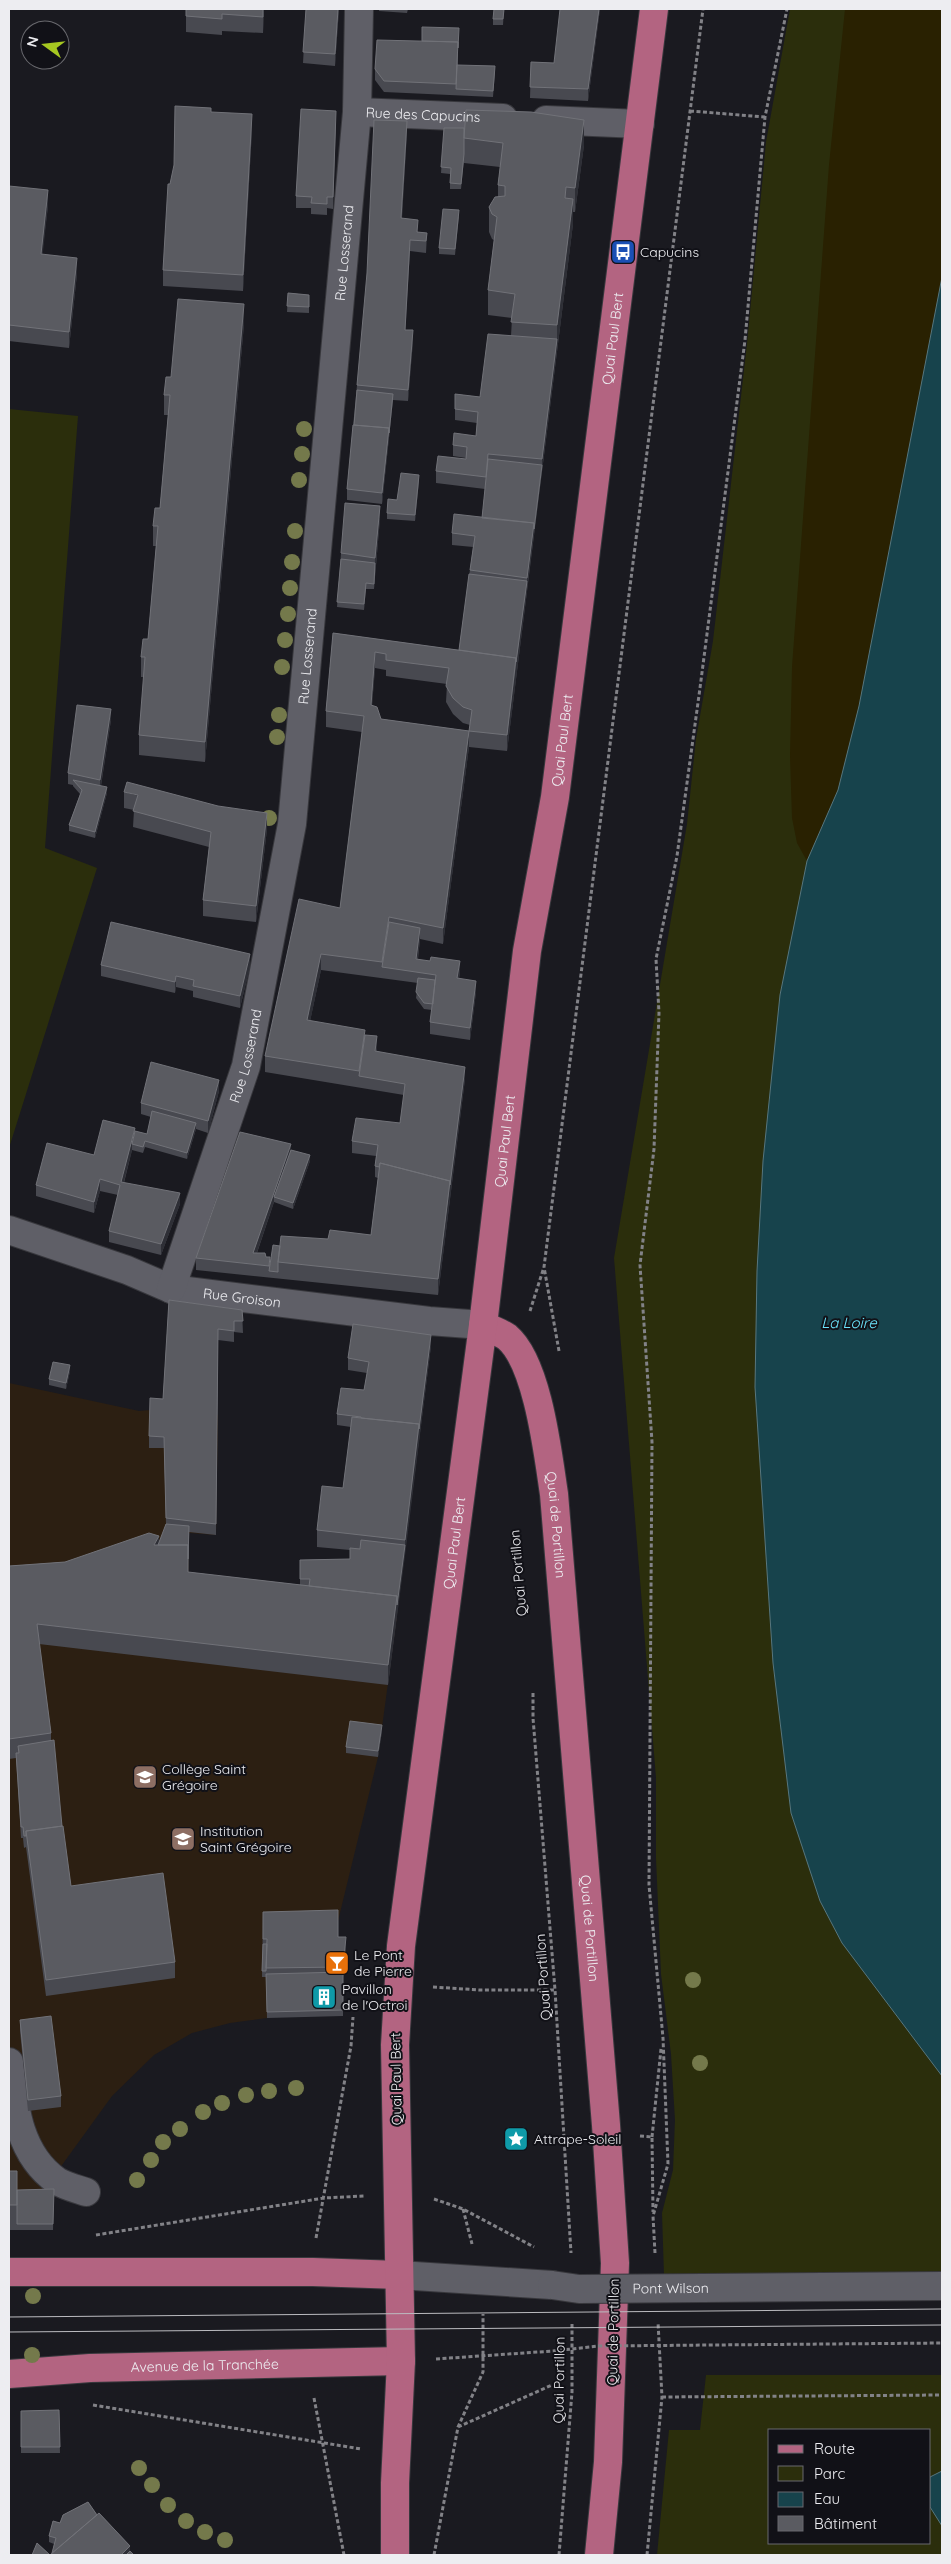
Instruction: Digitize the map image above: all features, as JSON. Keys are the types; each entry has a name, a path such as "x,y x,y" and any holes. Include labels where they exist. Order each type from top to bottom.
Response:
{"main road":[{"name":"Quai Paul Bert","path":"401,2361 395,2045 401,1946 483,1325 527,951 555,797 654,9"},
{"name":"Quai de Portillon","path":"483,1325 507,1338 518,1351 533,1385 545,1438 554,1494 605,2116 615,2263 609,2444 598,2555"},
{"path":"9,2272 313,2272 399,2275"},
{"path":"395,2555 395,2483 401,2361"},
{"name":"Avenue de la Tranchée","path":"9,2374 90,2368 401,2361"}],"street":[{"name":"Rue Losserand","path":"171,1289 246,1066 292,824 357,112 358,9"},
{"name":"Rue des Capucins","path":"357,112 640,124"},
{"name":"Rue Groison","path":"9,1230 127,1270 171,1289 429,1321 483,1325"},
{"path":"9,2062 15,2113 21,2135 40,2164 58,2182 86,2192"},
{"name":"Pont Wilson","path":"399,2275 552,2285 579,2289 942,2286"}],"path":[{"path":"561,1361 544,1267 703,9"},
{"path":"655,2254 653,2216 668,2164 663,2038 649,1886 652,1442 640,1265 654,1149 659,1013 656,959 677,856 745,340 766,118 787,9"},
{"path":"690,111 766,118"},
{"name":"Quai Portillon","path":"533,1690 533,1718 555,1990 571,2256"},
{"path":"429,1987 480,1990 555,1990"},
{"path":"315,2243 352,2046 353,2017"},
{"path":"652,2137 663,2038"},
{"path":"93,2235 324,2198 365,2196"},
{"path":"428,2198 463,2209 536,2248"},
{"name":"Quai Portillon","path":"559,2555 572,2392 572,2314"},
{"path":"648,2555 662,2397 658,2321"},
{"path":"401,2361 553,2351 599,2346 942,2343"},
{"path":"436,2553 458,2427 484,2372 484,2347"},
{"path":"458,2427 552,2385"},
{"path":"662,2397 942,2395"},
{"path":"314,2397 344,2555"},
{"path":"90,2404 369,2450"}],"shaded area":[{"name":"Institution Saint Grégoire","path":"9,1383 139,1411 150,1410 179,1415 218,1415 216,1535 189,1533 188,1592 397,1616 378,1757 338,1921 267,1977 267,2018 230,2023 192,2033 154,2055 112,2096 62,2165 54,2195 9,2196"}],"green space":[{"path":"790,9 942,9 942,2294 664,2275 662,2213 673,2170 675,2120 671,2054 661,1974 656,1858 656,1778 614,1258 687,824 696,739 713,641 747,344 766,142"},
{"path":"9,409 78,416 45,848 97,868 9,1148"},
{"path":"706,2375 942,2375 942,2555 657,2555 669,2430 700,2430"}],"sand":[{"path":"845,9 942,9 942,277 859,706 838,790 807,861 797,843 792,818 790,756 792,667 829,165"}],"water":[{"name":"La Loire","path":"942,277 942,2076 842,1943 820,1901 791,1813 773,1663 755,1387 757,1271 763,1161 780,995 807,861 838,790 859,706"},
{"path":"942,2471 942,2526 931,2509 931,2476"}],"building":[{"path":"186,9 263,9 263,17 222,14 222,19 186,16"},
{"path":"306,9 338,9 335,54 303,52"},
{"path":"494,9 504,9 503,19 493,19"},
{"path":"560,9 599,9 588,89 530,87 531,62 554,63"},
{"path":"422,27 459,28 458,48 458,42 422,41"},
{"path":"377,40 458,42 456,84 384,81 375,69"},
{"path":"457,65 495,66 493,91 456,89"},
{"path":"175,106 211,108 211,112 252,114 243,275 163,270 168,184 170,184 174,165"},
{"path":"301,109 336,111 333,197 327,197 327,204 311,203 312,197 296,196"},
{"path":"466,110 531,112 584,120 575,188 566,187 565,198 573,199 557,325 511,322 515,294 488,290 497,217 492,214 489,207 495,197 505,196 505,186 498,185 503,143 464,138"},
{"path":"374,120 407,121 401,218 418,220 417,232 427,233 426,241 410,240 405,330 413,330 408,390 357,385 367,273"},
{"path":"444,128 464,128 461,184 450,183 451,168 441,167"},
{"path":"9,186 48,190 41,254 77,258 69,332 9,325"},
{"path":"443,209 459,210 455,249 439,248"},
{"path":"288,293 309,295 309,307 287,306"},
{"path":"178,299 244,304 205,742 139,735 145,657 141,657 143,639 148,639 158,526 153,526 155,508 160,508 170,395 164,395 166,377 171,377"},
{"path":"488,334 557,339 542,459 488,454 486,477 436,471 438,456 466,459 467,447 453,445 454,433 476,436 478,412 455,409 455,394 480,397"},
{"path":"357,390 393,394 389,433 389,428 354,425"},
{"path":"353,425 389,428 382,493 347,489"},
{"path":"488,459 542,465 534,529 534,523 482,518"},
{"path":"401,473 419,475 415,515 387,513 388,499 397,500"},
{"path":"345,503 380,506 375,558 341,553"},
{"path":"454,514 534,523 527,578 470,570 475,536 452,533"},
{"path":"341,559 375,563 374,584 366,583 364,604 337,602"},
{"path":"469,574 527,581 516,662 516,658 459,650"},
{"path":"333,633 516,658 507,735 469,731 443,928 389,917 382,962 321,954 307,1020 365,1030 359,1071 265,1056 299,899 340,908 364,716 326,711","holes":["375,652 386,654 386,660 449,668 446,686 453,698 463,707 472,710 469,731 381,719 377,707 371,705"]},
{"path":"77,705 111,709 100,780 68,773"},
{"path":"73,780 107,787 95,832 69,825 82,790"},
{"path":"127,782 218,806 267,813 256,906 203,900 211,832 133,811 138,795 124,792"},
{"path":"111,922 250,954 240,996 193,986 194,980 176,976 175,982 101,965"},
{"path":"389,922 420,928 416,959 430,961 431,957 460,961 457,978 476,981 470,1028 430,1022 436,975 382,967"},
{"path":"418,978 435,980 433,1004 424,1003 416,992"},
{"path":"365,1035 377,1036 375,1051 465,1067 450,1185 450,1181 380,1163 379,1167 375,1166 378,1145 352,1141 356,1118 400,1123 405,1084 359,1076"},
{"path":"151,1062 219,1080 208,1121 141,1103"},
{"path":"152,1111 196,1123 187,1153 145,1141 143,1147 132,1144 135,1131 147,1134"},
{"path":"103,1120 135,1128 121,1182 180,1193 161,1244 109,1231 120,1185 100,1179 94,1202 36,1185 47,1143 94,1155"},
{"path":"240,1132 291,1144 253,1253 265,1253 266,1257 270,1257 269,1266 196,1258"},
{"path":"291,1150 310,1155 293,1203 274,1197"},
{"path":"380,1163 450,1181 438,1279 278,1262 281,1236 328,1239 330,1230 371,1235"},
{"path":"273,1245 280,1246 278,1272 269,1271"},
{"path":"169,1300 242,1310 243,1321 234,1321 234,1331 218,1329 216,1524 166,1518 164,1437 149,1436 150,1398 163,1399"},
{"path":"353,1324 431,1335 419,1429 419,1424 337,1414 341,1388 364,1390 369,1362 348,1358"},
{"path":"53,1362 70,1365 66,1383 49,1379"},
{"path":"352,1417 419,1424 405,1540 317,1530 322,1486 343,1488"},
{"path":"166,1524 189,1526 188,1559 188,1545 158,1545"},
{"path":"149,1533 159,1536 154,1545 188,1545 188,1572 397,1596 388,1665 37,1624 51,1733 9,1739 9,1566 65,1562"},
{"path":"361,1540 405,1545 397,1605 397,1596 309,1586 310,1579 300,1579 300,1560 350,1559 350,1548 360,1549"},
{"path":"350,1721 382,1725 378,1751 346,1747"},
{"path":"54,1740 62,1826 26,1831 26,1836 24,1836 23,1827 21,1827 16,1753 19,1753 18,1746"},
{"path":"63,1826 71,1886 163,1873 175,1962 46,1980 26,1831"},
{"path":"338,1910 338,1937 346,1937 343,1967 266,1968 267,1939 263,1939 263,1912"},
{"path":"263,1944 267,1944 266,1971 262,1971"},
{"path":"343,1972 343,2010 267,2012 266,1974"},
{"path":"51,2016 61,2096 28,2100 20,2020"},
{"path":"9,2171 17,2171 17,2205 9,2205"},
{"path":"54,2189 53,2224 17,2224 17,2190"},
{"path":"59,2410 60,2447 21,2447 21,2411"},
{"path":"88,2502 97,2515 52,2553 56,2538 49,2536 53,2521 60,2523 63,2515"},
{"path":"99,2513 130,2546 121,2555 50,2555"},
{"path":"37,2543 50,2555 32,2555"},
{"path":"130,2551 134,2555 126,2555"}],"tram line":[{"path":"9,2317 942,2309"},
{"path":"9,2332 942,2325"}],"place":[{"name":"Capucins","path":"623,252"},
{"name":"Collège Saint Grégoire","path":"145,1777"},
{"name":"Institution Saint Grégoire","path":"183,1839"},
{"name":"Le Pont de Pierre","path":"337,1963"},
{"name":"Pavillon de l'Octroi","path":"324,1997"},
{"name":"Attrape-Soleil","path":"516,2139"}]}
